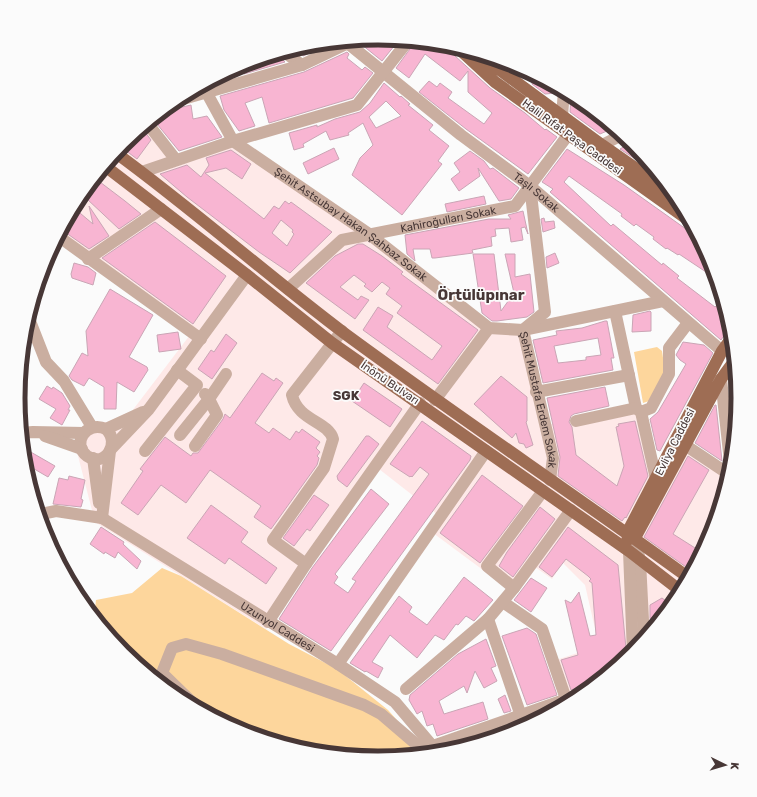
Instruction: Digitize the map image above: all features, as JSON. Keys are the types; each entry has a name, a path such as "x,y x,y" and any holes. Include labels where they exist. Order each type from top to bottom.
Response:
{"main road":[{"name":"Halil Rıfat Paşa Caddesi","path":"467,56 495,82 680,214"},
{"name":"Halil Rıfat Paşa Caddesi","path":"491,64 602,145 661,185"},
{"name":"İnönü Bulvarı","path":"121,157 342,331 435,400 631,535 685,575"},
{"name":"İnönü Bulvarı","path":"109,169 247,274 332,343 571,510 677,588"},
{"name":"Evliya Caddesi","path":"631,535 656,479 728,344"},
{"name":"Evliya Caddesi","path":"631,535 685,444 721,379 730,366"},
{"path":"629,552 631,535"}],"street":[{"name":"Taşlı Sokak","path":"351,46 461,135 530,186 722,352"},
{"path":"142,172 233,141 357,105 404,46"},
{"path":"213,86 302,65 335,48"},
{"path":"290,56 302,65"},
{"name":"Şehit Astsubay Hakan Şahbaz Sokak","path":"205,90 233,141 369,234 489,328"},
{"path":"562,116 563,98"},
{"path":"151,128 176,160"},
{"name":"Kahiroğulları Sokak","path":"288,288 342,240 515,206 568,135"},
{"path":"602,145 617,138"},
{"name":"Şehit Mustafa Erdem Sokak","path":"530,186 545,312 523,330 536,392 553,458 550,480"},
{"path":"88,258 161,209"},
{"path":"62,239 201,339"},
{"path":"88,430 81,440 82,449 86,455 93,458 102,458 149,409 247,274"},
{"path":"435,400 489,328 523,330 663,301"},
{"path":"615,311 628,375 639,410 656,479"},
{"path":"576,421 650,408 669,374 669,348 688,323"},
{"path":"33,328 46,362 64,381 88,430"},
{"path":"306,564 273,540 324,468 333,439 331,433 301,412 292,395 342,331"},
{"path":"177,370 197,385 209,399 217,415 195,446"},
{"path":"180,435 209,399 226,374"},
{"path":"536,392 628,375"},
{"path":"721,379 731,416"},
{"path":"145,451 197,385"},
{"path":"268,622 306,564 420,404"},
{"path":"27,432 88,430 98,427 106,429 149,409"},
{"path":"102,518 112,438 106,429"},
{"path":"27,432 82,449"},
{"path":"685,444 724,471"},
{"path":"338,664 486,451"},
{"path":"93,458 102,518"},
{"path":"514,588 487,566 543,491"},
{"path":"406,689 488,619 514,588 571,510"},
{"path":"45,515 56,511 102,518"},
{"name":"Uzunyol Caddesi","path":"102,518 338,664 395,702 434,747"},
{"path":"631,535 640,561 645,631"},
{"path":"629,552 633,643"},
{"path":"503,602 542,629 574,693"},
{"path":"488,619 521,716"},
{"path":"179,690 162,673 172,648 186,644 222,654 364,705 381,714 416,744 430,748"},
{"path":"450,744 560,702"}],"shaded area":[{"path":"147,131 154,136 175,160 232,142 488,323 523,326 547,425 638,405 653,471 671,434 723,466 725,468 720,490 705,534 685,575 659,614 644,632 612,664 594,679 570,695 556,660 599,646 585,585 563,563 552,579 535,567 514,593 433,533 443,519 379,469 266,629 95,522 77,452 94,423 107,422 132,411 193,331 63,238 98,183 113,165"},
{"path":"657,347 662,351 665,371 649,401 643,403 634,352"},
{"path":"162,568 181,576 289,644 337,669 388,710 423,749 378,752 332,749 287,740 222,716 182,692 145,664 113,632 95,609 96,600 132,593"}],"building":[{"path":"363,46 394,46 382,61"},
{"path":"411,47 452,53 490,88 525,113 545,130 546,129 557,137 528,174 466,129 419,92 429,81 437,87 440,83 452,92 448,98 484,124 492,113 468,92 468,71 460,81 425,54 409,78 396,68"},
{"path":"313,52 303,56 301,54"},
{"path":"347,52 349,54 347,58 362,70 365,67 373,73 353,98 269,123 262,97 245,103 255,126 239,131 224,110 220,96 304,72"},
{"path":"282,59 285,62 244,74 243,72"},
{"path":"532,80 556,93 545,94 532,84"},
{"path":"384,83 433,125 429,130 449,146 438,161 442,164 402,215 352,175 360,158 373,145 363,123 348,133 349,135 330,140 326,131 303,144 304,147 294,150 289,133 317,125 317,127 335,119 360,112 370,103","holes":["386,101 401,116 376,128 369,117"]},
{"path":"571,102 609,130 600,134 570,112"},
{"path":"191,105 193,119 207,116 222,137 179,151 157,124 178,108"},
{"path":"145,133 151,140 137,159 127,151"},
{"path":"625,146 643,164 620,149"},
{"path":"334,148 339,159 308,174 303,163"},
{"path":"567,149 624,185 691,232 709,274 679,254 678,255 667,248 666,249 653,239 654,237 636,224 634,226 621,216 622,214 569,176 564,182 611,226 613,224 662,265 663,263 679,276 677,278 715,307 719,303 726,334 721,340 550,192 553,189 542,182"},
{"path":"231,150 251,164 242,179 226,168 205,173 264,219 274,206 279,209 285,201 289,204 291,202 332,232 290,273 259,252 187,197 160,174 187,165 201,177 209,165 206,158","holes":["281,220 293,230 292,232 294,234 287,246 272,233"]},
{"path":"470,151 484,161 490,169 493,168 519,188 511,199 499,201 478,168 480,176 459,191 451,179 460,172 454,163"},
{"path":"99,181 141,214 119,229 87,199"},
{"path":"484,196 486,204 447,212 445,204"},
{"path":"89,206 109,236 89,249 66,233 79,212 93,224"},
{"path":"523,211 528,234 525,227 521,228 523,240 511,242 509,228 495,229 496,236 491,237 492,246 472,250 473,253 432,258 430,249 413,249 415,261 407,254 405,235 489,219 511,219 508,215"},
{"path":"544,218 545,222 554,221 555,228 543,232 541,219"},
{"path":"155,222 226,276 193,324 102,258"},
{"path":"358,244 363,244 382,256 403,272 401,274 478,330 438,384 363,330 378,307 393,316 387,327 432,360 442,346 397,313 402,306 386,294 390,288 382,282 372,292 364,286 366,284 354,275 340,287 358,300 361,296 369,300 355,319 306,283 335,256"},
{"path":"555,253 559,263 547,268 546,257"},
{"path":"473,254 494,254 501,311 514,293 505,254 515,254 515,277 530,274 534,312 527,317 497,321 492,321 482,313"},
{"path":"74,263 88,267 96,273 93,285 72,278 71,274"},
{"path":"110,289 153,315 129,357 147,367 148,370 134,392 117,382 116,409 104,409 104,387 89,378 84,386 72,380 69,376 82,353 88,356 86,331"},
{"path":"650,311 651,331 632,332 633,315"},
{"path":"607,321 614,358 611,358 613,370 543,383 533,340 557,335 556,331 582,328","holes":["598,338 601,355 586,357 586,360 558,363 554,346"]},
{"path":"178,332 181,349 159,352 157,335"},
{"path":"226,334 237,343 212,379 198,369 211,350 214,352"},
{"path":"683,342 704,345 713,353 660,451 657,450 650,419 658,412 686,364 676,355"},
{"path":"262,373 274,381 276,378 283,383 255,423 269,433 273,428 290,440 296,431 299,433 302,429 320,442 316,448 320,452 317,456 319,458 317,465 271,529 254,517 261,506 210,470 186,503 161,485 138,515 121,503 143,471 140,469 165,437 191,456 193,453 198,453 223,419 225,414 230,418"},
{"path":"501,376 527,397 526,422 533,445 526,448 524,444 519,443 516,433 512,438 474,404"},
{"path":"731,378 731,398 729,381"},
{"name":"SGK","path":"364,383 402,409 390,427 352,401"},
{"path":"47,386 52,389 53,387 62,393 70,406 68,410 70,410 62,425 50,418 56,409 39,399"},
{"path":"605,387 609,406 574,414 571,416 569,422 572,427 576,455 617,486 624,466 616,427 619,426 618,424 635,421 648,476 626,518 625,517 622,521 558,476 560,457 547,398"},
{"path":"716,405 722,461 695,443"},
{"path":"422,421 471,456 470,460 331,651 279,619 312,568 371,489 389,504 335,574 338,577 334,583 348,593 356,581 352,579 429,474 420,467 412,477 410,477 390,464"},
{"path":"366,436 369,436 379,444 347,487 338,480 337,476"},
{"path":"29,451 55,466 48,477 32,468"},
{"path":"688,456 709,470 673,534 698,550 688,569 644,537"},
{"path":"482,475 523,506 480,563 440,533"},
{"path":"69,476 85,480 81,507 53,504 59,478 68,480"},
{"path":"314,495 329,505 310,531 307,529 294,546 283,538"},
{"path":"211,505 248,532 241,542 277,568 266,584 229,558 225,564 187,538"},
{"path":"540,507 555,519 513,577 499,566 507,552"},
{"path":"101,527 124,542 123,544 141,561 137,569 118,552 115,558 105,552 104,554 90,544"},
{"path":"568,527 618,565 626,650 594,679 585,685 571,690 561,660 578,655 565,600 571,603 579,592 590,636 596,635 592,583 589,581 591,579 566,559 552,577 539,567"},
{"path":"464,577 493,600 474,621 466,616 458,625 456,624 444,640 435,635 417,658 390,635 372,662 383,668 378,678 350,663 399,596 412,607 409,612 427,625"},
{"path":"531,578 547,588 531,612 514,600"},
{"path":"662,598 667,602 652,623 650,618 650,605"},
{"path":"527,628 536,634 557,695 527,705 502,636"},
{"path":"486,639 496,666 491,668 497,681 484,688 475,671 467,693 464,686 439,701 444,714 483,702 488,719 437,736 433,724 427,726 422,711 417,714 409,700 410,695 458,654"},
{"path":"505,695 511,711 504,713 498,699"}],"district":[{"name":"Örtülüpınar","path":"481,295"},
{"name":"SGK","path":"346,395"}]}
